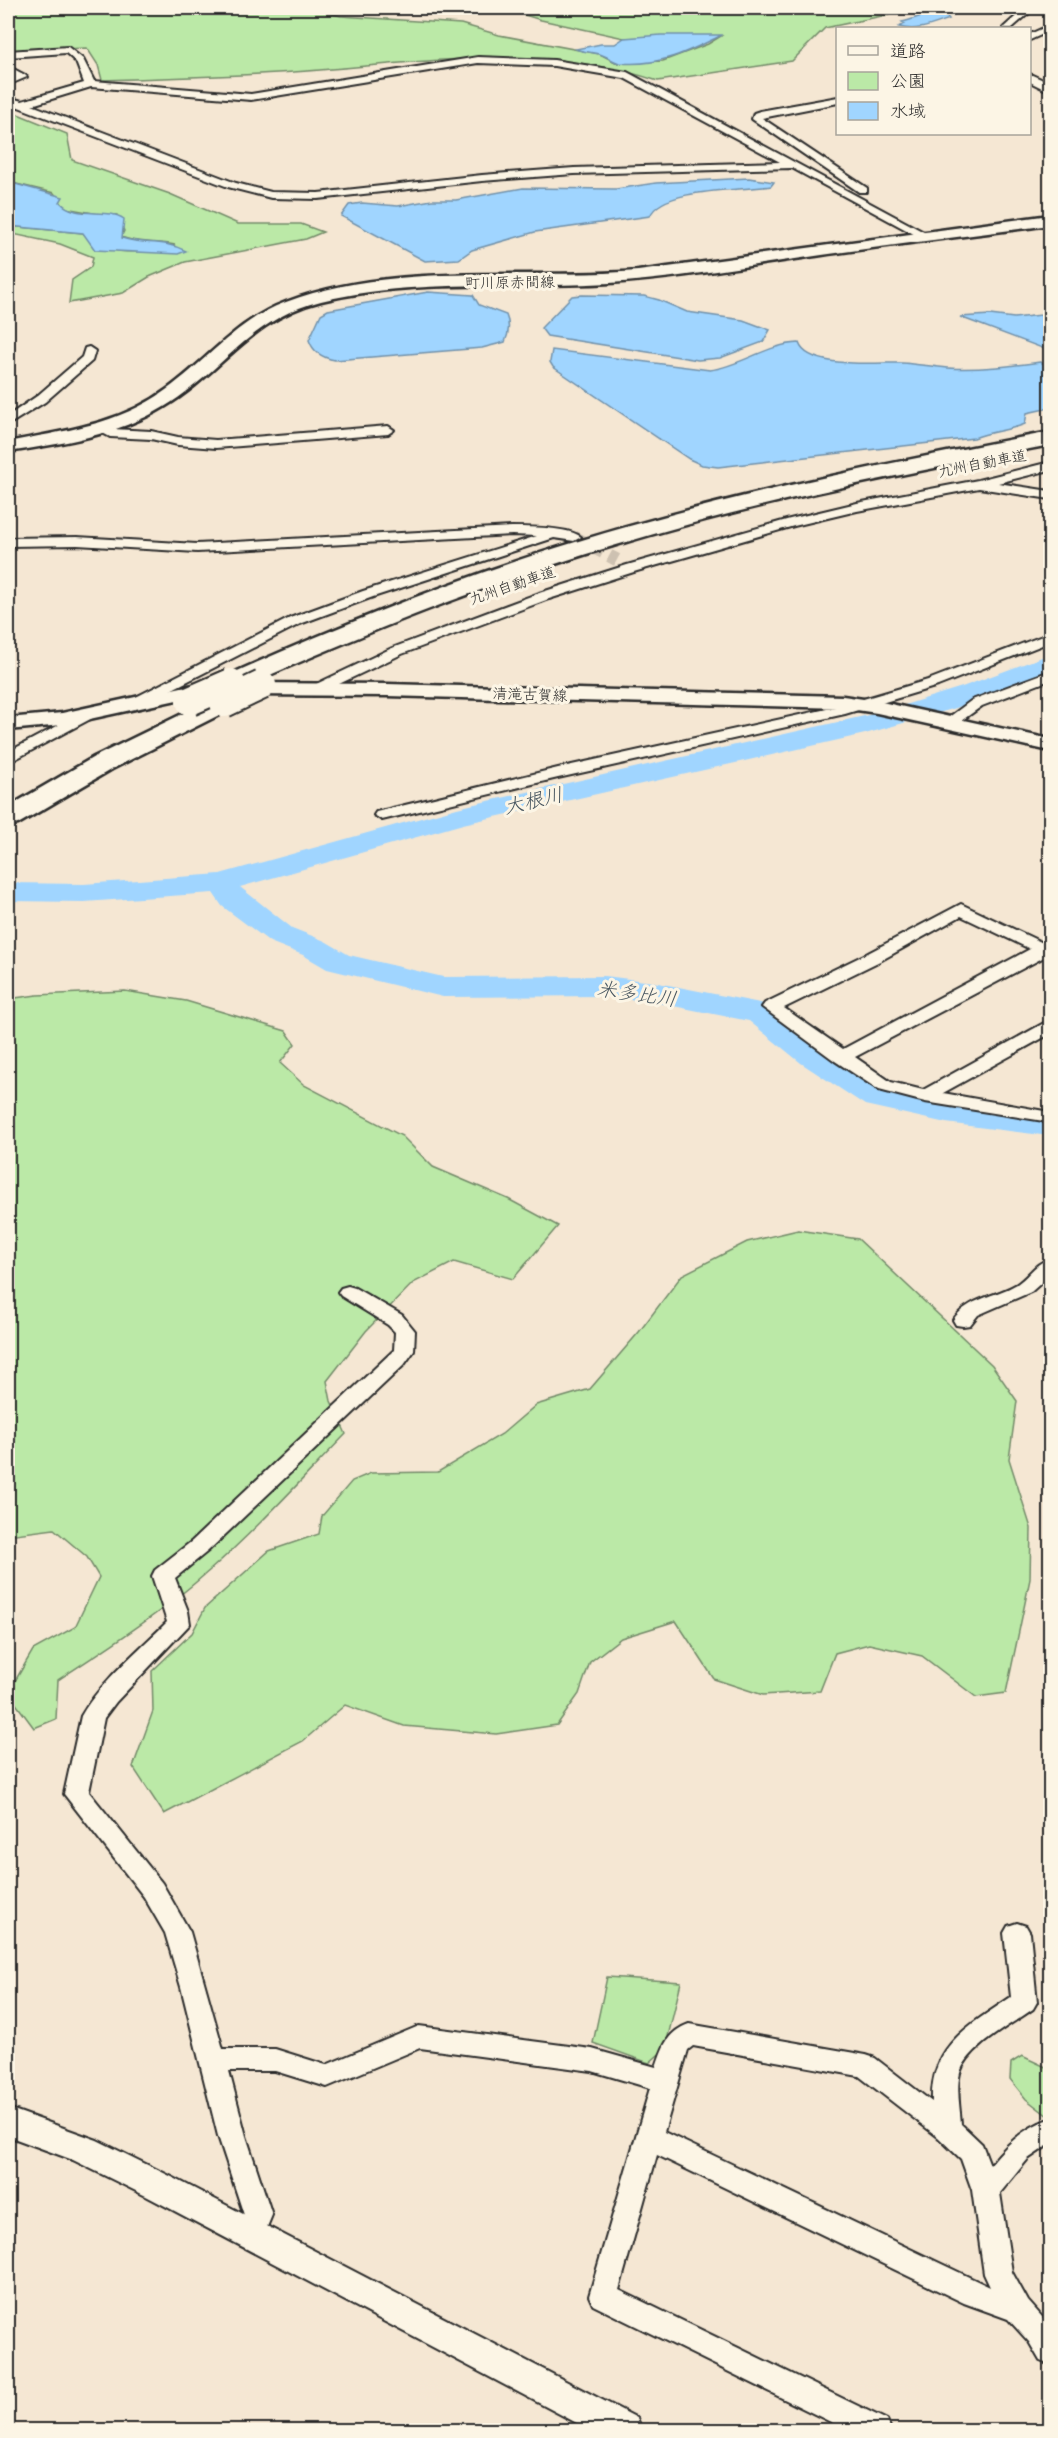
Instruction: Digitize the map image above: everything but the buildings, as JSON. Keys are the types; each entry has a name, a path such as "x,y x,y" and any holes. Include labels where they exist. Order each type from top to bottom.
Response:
{"highway":[{"name":"九州自動車道","path":"8,818 304,650 442,595 646,530 793,492 1050,438"},
{"name":"九州自動車道","path":"8,798 84,755 190,701 262,685 387,630 467,600 654,540 782,506 1050,449"}],"main road":[{"name":"町川原赤間線","path":"8,447 99,428 141,413 169,397 262,320 290,306 323,296 398,285 551,281 646,275 1050,220"},
{"name":"清滝古賀線","path":"8,724 41,722 186,692 220,690 821,700 868,705 1050,745"}],"street":[{"path":"1008,27 1030,8"},
{"path":"1031,36 1050,28"},
{"path":"8,54 68,50 80,61 90,84"},
{"path":"21,105 90,84 251,97 478,60 554,63 627,75 927,237"},
{"path":"8,69 22,77 8,82"},
{"path":"1031,79 1050,88"},
{"path":"8,100 232,186 280,196 318,196 482,178 574,171 795,165"},
{"path":"836,100 764,113 758,115 757,120 843,175 894,213 888,215"},
{"path":"8,421 48,393 88,358 89,351"},
{"path":"99,428 110,433 151,435 178,441 216,444 388,429"},
{"path":"315,690 397,651 544,596 632,567 801,520 978,484 1050,466"},
{"path":"978,484 1050,495"},
{"path":"8,542 77,541 197,548 532,531 574,537"},
{"path":"141,700 295,621 455,565 559,534"},
{"path":"617,560 632,567"},
{"path":"382,815 558,773 868,705 970,670 1050,637"},
{"path":"950,723 977,703 1050,675"},
{"path":"8,758 93,712"},
{"path":"1048,948 961,909 874,957 771,1007 885,1086 925,1096 1050,1117"},
{"path":"841,1057 1048,948"},
{"path":"925,1096 1050,1027"},
{"path":"963,1320 971,1311 1024,1288 1050,1265"},
{"path":"250,2235 258,2215 232,2136 194,1987 177,1932 153,1890 76,1794 93,1716 108,1696 179,1624 178,1611 166,1590 163,1576 200,1546 404,1351 405,1331 395,1320 348,1292"},
{"path":"948,2129 946,2075 955,2056 967,2043 1024,2002 1017,1933"},
{"path":"876,2430 603,2296 647,2137 677,2044 689,2035 866,2066 948,2129 972,2152 986,2190 998,2274 1018,2310 1039,2333 1050,2352"},
{"path":"212,2060 275,2060 327,2076 419,2037 592,2060 665,2081"},
{"path":"8,2122 85,2150 624,2430"},
{"path":"986,2190 1018,2151 1050,2132"},
{"path":"647,2137 974,2294 1018,2310"}],"green space":[{"path":"8,8 309,8 341,16 461,24 499,35 600,54 617,63 663,61 708,44 721,36 624,38 541,20 502,8 600,8 625,11 920,8 825,28 792,61 658,81 575,62 490,58 265,74 102,80 98,65 87,48 8,51"},
{"path":"8,110 67,134 72,160 170,194 238,224 301,224 323,232 306,239 185,262 149,277 123,293 69,303 72,280 91,267 93,257 60,244 8,233 8,226 83,233 103,247 126,252 139,252 175,245 134,241 121,237 124,231 117,215 65,208 54,193 8,182"},
{"path":"125,991 186,1001 286,1031 295,1044 280,1063 304,1085 402,1136 433,1167 508,1199 558,1226 513,1279 454,1262 413,1283 366,1331 327,1381 331,1401 346,1434 245,1538 192,1585 136,1628 58,1680 56,1719 34,1728 8,1693 33,1650 75,1627 99,1577 87,1557 54,1529 8,1535 8,999 37,995"},
{"path":"798,1230 858,1239 992,1365 1017,1401 1009,1459 1031,1528 1030,1579 1006,1693 976,1697 922,1656 869,1644 835,1653 820,1691 763,1695 714,1679 676,1621 621,1638 590,1662 579,1694 557,1725 496,1734 404,1726 345,1705 303,1741 164,1814 133,1767 153,1711 152,1671 192,1633 205,1608 269,1551 319,1534 322,1516 352,1481 371,1473 438,1472 502,1434 536,1405 590,1389 639,1332 682,1275 747,1242"},
{"path":"607,1977 681,1982 665,2049 649,2063 593,2043"},
{"path":"1022,2056 1050,2069 1048,2116 1026,2099 1010,2079 1011,2063"}],"water":[{"path":"945,9 954,11 951,12 953,15 946,16 949,19 930,25 899,27 905,24 902,22"},
{"path":"661,35 722,35 686,52 647,63 620,63 602,55 576,49 615,44 624,38"},
{"path":"749,178 774,182 771,186 686,195 658,207 650,216 535,232 472,250 459,259 425,261 341,216 349,205 362,203 398,206 432,200 456,200 523,188 616,189 656,183"},
{"path":"8,182 63,197 60,202 74,211 109,214 124,219 122,238 138,242 161,243 186,251 178,254 95,250 83,233 8,226"},
{"path":"428,292 473,295 479,305 506,315 508,328 505,342 482,348 335,360 319,354 309,340 321,314 328,310"},
{"path":"572,296 644,296 687,312 743,320 770,330 763,342 720,358 698,360 547,336 541,328"},
{"path":"1050,314 1050,351 960,317 990,315 1014,318"},
{"path":"799,343 805,352 816,357 845,363 902,363 971,368 1040,362 1050,366 1050,408 1027,413 1025,424 974,438 718,467 702,465 689,459 553,367 550,362 552,350 710,370 776,347"}],"waterway":[{"name":"大根川","path":"222,883 457,817 919,711 1050,662"},
{"name":"大根川","path":"8,892 84,893 222,883"},
{"name":"米多比川","path":"222,883 233,899 281,935 314,948 338,962 443,987 605,986 653,992 760,1013 813,1056 877,1098 946,1113 1050,1126"}],"tunnel":[{"path":"574,537 617,560"}]}
